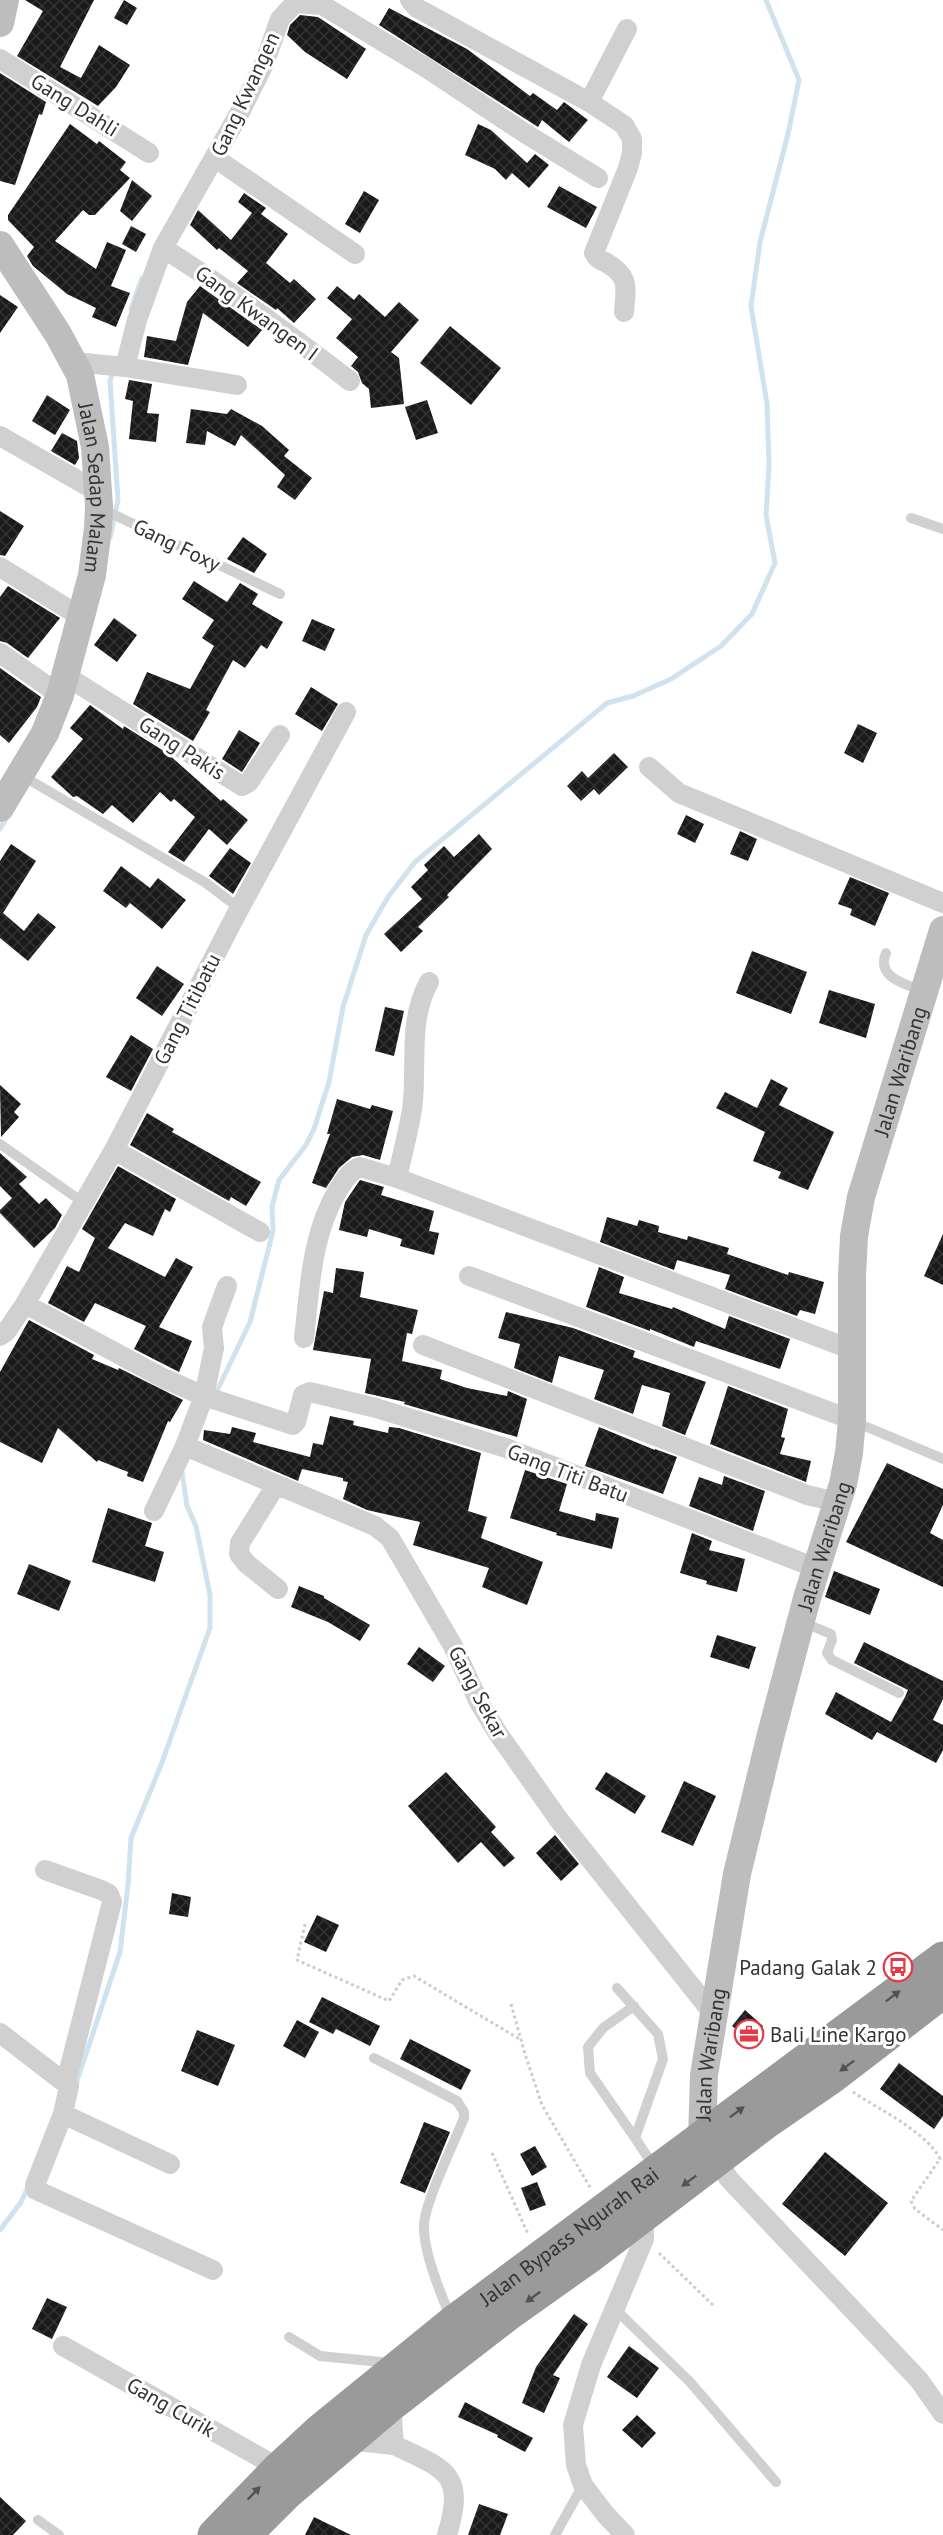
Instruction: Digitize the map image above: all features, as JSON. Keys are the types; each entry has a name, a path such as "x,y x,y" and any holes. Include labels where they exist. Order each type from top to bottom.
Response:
{"highway":[{"name":"Jalan Bypass Ngurah Rai","path":"245,2535 286,2494 347,2440 710,2149 943,1958"},
{"name":"Jalan Bypass Ngurah Rai","path":"214,2535 279,2468 319,2431 453,2322 538,2258 630,2213 656,2171 710,2149 831,2078 943,1992"}],"street":[{"path":"0,23 5,0"},
{"path":"410,0 417,8 589,102 624,125 632,139 632,153 594,253 598,259 616,268 624,278 626,284 624,312"},
{"name":"Gang Kwangen","path":"118,366 164,248 215,158 264,64 280,19 295,3 322,5 428,69 598,178"},
{"path":"589,102 627,29"},
{"name":"Gang Dahli","path":"0,59 149,153"},
{"path":"215,158 355,254"},
{"name":"Jalan Sedap Malam","path":"0,245 75,363 86,393 107,507 99,528 92,575 68,683 26,778 0,808"},
{"name":"Gang Kwangen I","path":"164,248 258,312 350,381"},
{"path":"75,363 118,366 237,385"},
{"path":"0,436 107,507"},
{"path":"0,567 81,617"},
{"path":"0,653 68,683"},
{"name":"Gang Pakis","path":"68,683 242,786 249,782 280,735"},
{"name":"Gang Titibatu","path":"0,1336 4,1334 25,1304 114,1150 237,912 346,712"},
{"path":"649,767 679,793 943,903"},
{"name":"Jalan Waribang","path":"710,2149 704,2075 737,1874 801,1622 847,1463 852,1420 850,1349 854,1236 861,1197 943,930"},
{"path":"397,1178 412,1108 416,1018 420,999 429,982"},
{"path":"114,1150 260,1232"},
{"path":"304,1338 314,1253 328,1207 342,1183 357,1167 397,1178 850,1349"},
{"path":"469,1276 852,1420"},
{"path":"154,1511 189,1448 211,1398 214,1348 212,1327 227,1286"},
{"path":"25,1304 135,1364 211,1398"},
{"path":"423,1345 807,1495 837,1502"},
{"name":"Gang Titi Batu","path":"211,1398 291,1426 296,1422 303,1395 307,1392 315,1392 376,1408 506,1448 816,1568"},
{"name":"Gang Sekar","path":"189,1448 375,1526 390,1538 453,1646 479,1702 497,1732 559,1820 715,2016"},
{"path":"276,1485 240,1542 238,1554 246,1564 278,1589"},
{"path":"45,1870 101,1890 109,1894 112,1902 66,2082"},
{"path":"0,2033 66,2082 69,2090 63,2114 35,2185 36,2190 213,2270"},
{"path":"63,2114 170,2164"},
{"path":"710,2149 729,2179 919,2380 943,2414"},
{"path":"625,2535 605,2514 583,2485 576,2465 573,2425 591,2365 614,2308 630,2213"},
{"name":"Gang Curik","path":"63,2346 279,2468"},
{"path":"391,2405 394,2445"},
{"path":"347,2440 394,2445 440,2468 454,2485 455,2509 447,2535"}],"lane":[{"name":"Gang Foxy","path":"107,507 279,594"},
{"path":"911,518 943,529"},
{"path":"26,778 206,884 231,902"},
{"path":"886,953 883,961 885,971 892,978 925,992"},
{"path":"0,1144 74,1196"},
{"path":"852,1420 943,1459"},
{"path":"801,1622 831,1634 832,1640 827,1653 832,1660 899,1693"},
{"path":"617,1988 658,2034 663,2059 636,2138"},
{"path":"634,2006 603,2028 588,2047 590,2073 636,2138 656,2171"},
{"path":"375,2058 457,2101 464,2112 464,2118 427,2210 424,2228 441,2295 453,2322"},
{"path":"614,2308 690,2382 776,2482"},
{"path":"289,2337 320,2356 402,2364"},
{"path":"555,2535 583,2485"},
{"path":"38,2520 59,2535"}],"path":[{"path":"305,1924 297,1960 389,2001 402,1980 414,1977 520,2040"},
{"path":"511,2004 520,2040 542,2105 630,2213 714,2306"},
{"path":"831,2078 922,2138 935,2150 940,2159 911,2201 915,2209 943,2230"},
{"path":"492,2153 538,2258"}],"building":[{"path":"25,0 94,0 60,67 81,78 99,45 130,65 116,87 98,106 17,56 43,11"},
{"path":"124,0 137,8 127,25 114,18"},
{"path":"389,8 467,49 530,96 533,93 557,110 564,102 588,120 569,142 542,120 538,127 379,25"},
{"path":"300,15 318,17 366,49 347,79 305,52 287,35 290,25"},
{"path":"0,73 46,102 42,115 39,114 15,185 0,181"},
{"path":"70,124 97,144 99,141 126,162 120,170 130,178 95,215 89,215 83,210 55,241 96,269 107,242 126,250 111,286 130,293 116,327 92,317 96,308 67,294 33,266 27,256 34,247 8,220 8,215"},
{"path":"478,124 491,130 527,163 535,154 549,165 529,188 512,173 506,180 495,169 465,155"},
{"path":"132,180 152,196 132,221 120,211"},
{"path":"559,186 597,207 586,228 547,207"},
{"path":"364,191 379,200 360,233 345,224"},
{"path":"244,193 266,208 261,214 288,234 266,263 290,283 294,279 316,299 294,323 277,308 276,310 237,283 248,271 219,248 217,250 190,225 198,210 231,240 252,213 238,202"},
{"path":"131,226 146,234 136,252 122,244"},
{"path":"200,286 262,330 248,347 203,313 188,365 144,357 147,336 176,341 187,302"},
{"path":"337,286 354,300 359,294 385,317 399,302 419,320 391,352 399,358 404,404 371,408 369,389 362,383 358,372 351,366 358,357 336,338 352,319 327,298"},
{"path":"0,295 18,307 0,333"},
{"path":"450,326 501,368 471,405 420,363"},
{"path":"129,380 152,384 147,413 159,414 156,442 129,439 133,401 125,399"},
{"path":"47,395 70,410 55,435 32,421"},
{"path":"427,400 438,433 416,440 405,407"},
{"path":"191,409 227,414 231,409 262,426 289,450 284,456 312,478 295,500 277,487 285,475 241,435 235,446 207,431 205,445 186,443"},
{"path":"62,433 77,441 79,458 75,465 51,451"},
{"path":"0,511 24,526 5,556 0,555"},
{"path":"243,537 267,554 254,573 227,559"},
{"path":"194,581 227,602 240,583 258,594 252,604 283,622 267,649 261,645 245,668 233,660 206,710 210,712 193,741 133,704 147,672 190,689 214,646 202,638 214,620 182,599"},
{"path":"8,586 60,618 28,658 7,643 0,641 0,597"},
{"path":"114,618 137,635 117,662 94,645"},
{"path":"312,619 335,629 325,651 302,641"},
{"path":"0,668 41,697 37,707 9,743 0,735"},
{"path":"311,687 338,704 322,731 295,714"},
{"path":"90,705 123,729 124,726 167,753 221,801 223,799 248,820 227,845 209,829 184,862 168,852 195,817 174,799 171,802 160,792 133,823 112,805 103,814 77,796 73,797 51,777 83,739 70,728"},
{"path":"858,724 877,733 863,763 844,753"},
{"path":"239,730 260,743 242,772 222,759"},
{"path":"614,753 628,767 599,795 594,789 581,801 567,786 582,771 588,778"},
{"path":"686,815 704,824 695,843 677,834"},
{"path":"740,831 757,839 748,861 730,854"},
{"path":"479,834 492,849 447,895 449,897 418,927 423,931 401,952 384,934 422,899 411,887 428,870 424,865 444,846 454,857"},
{"path":"11,844 36,861 3,913 24,931 38,913 56,927 28,961 0,938 0,861"},
{"path":"230,848 251,863 233,894 209,876"},
{"path":"121,866 150,888 158,878 186,900 162,929 130,903 126,908 103,891"},
{"path":"850,877 889,893 875,926 850,915 852,909 838,904"},
{"path":"752,951 807,972 791,1014 736,993"},
{"path":"157,966 184,984 162,1016 136,998"},
{"path":"829,990 875,1004 866,1038 819,1023"},
{"path":"385,1007 404,1011 394,1056 375,1051"},
{"path":"131,1035 153,1049 131,1091 106,1077"},
{"path":"771,1079 788,1088 779,1105 834,1132 808,1190 778,1178 781,1172 753,1161 765,1132 716,1108 725,1092 757,1108"},
{"path":"0,1085 21,1104 14,1112 19,1117 1,1137"},
{"path":"337,1099 370,1109 372,1105 393,1111 380,1160 363,1155 352,1157 339,1168 326,1188 312,1183 330,1134 327,1134"},
{"path":"147,1113 174,1129 172,1132 261,1182 246,1206 231,1197 229,1201 130,1145"},
{"path":"0,1153 27,1177 19,1184 39,1204 46,1198 62,1215 55,1228 34,1248 0,1213 0,1210 12,1198 0,1186"},
{"path":"118,1166 176,1199 170,1212 165,1209 153,1236 125,1223 108,1248 165,1277 176,1258 193,1267 159,1327 192,1341 179,1372 134,1349 146,1326 95,1303 84,1322 48,1303 67,1266 79,1272 95,1238 82,1229"},
{"path":"360,1180 384,1187 381,1195 434,1211 429,1231 439,1233 434,1255 400,1246 402,1239 369,1229 367,1237 339,1230 345,1202"},
{"path":"607,1217 637,1226 639,1220 659,1226 658,1232 687,1240 688,1236 729,1248 727,1254 788,1275 789,1272 824,1282 815,1314 800,1310 797,1316 725,1289 730,1275 677,1260 674,1270 600,1242"},
{"path":"943,1234 943,1285 924,1276"},
{"path":"599,1267 624,1277 619,1293 672,1309 673,1307 725,1329 729,1316 790,1339 780,1369 696,1341 694,1347 586,1307"},
{"path":"336,1268 364,1272 360,1297 418,1310 412,1334 407,1333 402,1361 442,1370 440,1379 467,1388 507,1396 508,1391 527,1399 517,1437 404,1404 405,1402 365,1393 371,1359 313,1350 324,1291 333,1293"},
{"path":"506,1312 573,1328 635,1351 633,1357 706,1382 685,1435 662,1426 670,1393 642,1385 633,1414 594,1399 604,1370 559,1356 552,1383 514,1368 520,1344 498,1338"},
{"path":"29,1320 94,1355 92,1359 118,1370 119,1368 183,1400 170,1422 168,1421 143,1482 127,1476 128,1472 98,1460 97,1462 58,1428 42,1463 0,1442 0,1372"},
{"path":"728,1386 788,1409 781,1437 785,1438 780,1454 811,1461 806,1482 710,1444"},
{"path":"330,1416 354,1421 353,1425 388,1433 389,1427 399,1428 481,1453 468,1511 487,1517 481,1538 543,1562 527,1605 482,1587 489,1568 413,1545 420,1522 367,1510 343,1499 348,1482 343,1481 343,1478 302,1469 298,1481 203,1440 204,1430 230,1434 232,1427 256,1433 253,1442 310,1457 313,1443 323,1445"},
{"path":"599,1427 677,1457 663,1494 585,1466"},
{"path":"887,1463 943,1489 943,1505 930,1533 943,1540 943,1587 846,1542"},
{"path":"525,1470 567,1484 559,1511 595,1521 596,1513 619,1518 612,1549 556,1535 557,1533 510,1518"},
{"path":"724,1476 765,1491 753,1531 689,1506 699,1477 722,1485"},
{"path":"108,1508 152,1523 145,1546 164,1552 155,1582 92,1562"},
{"path":"692,1533 712,1541 709,1550 745,1559 737,1592 706,1584 707,1581 680,1573"},
{"path":"29,1564 71,1581 59,1611 17,1594"},
{"path":"834,1571 880,1589 870,1615 825,1597"},
{"path":"299,1586 324,1596 370,1625 360,1641 328,1622 291,1607"},
{"path":"717,1635 756,1647 749,1669 710,1657"},
{"path":"864,1642 943,1681 943,1699 933,1720 943,1725 943,1750 936,1763 877,1732 872,1740 825,1714 836,1692 891,1722 905,1697 908,1690 854,1663"},
{"path":"419,1647 445,1666 433,1682 407,1664"},
{"path":"446,1772 496,1827 491,1832 515,1858 504,1867 481,1842 458,1863 408,1806"},
{"path":"606,1772 646,1796 635,1814 595,1789"},
{"path":"684,1781 716,1796 693,1846 661,1832"},
{"path":"555,1835 579,1864 561,1881 536,1853"},
{"path":"172,1893 191,1897 188,1917 169,1914"},
{"path":"317,1915 339,1925 326,1952 304,1942"},
{"path":"322,1997 380,2026 370,2046 336,2029 333,2034 309,2022"},
{"name":"Bali Line Kargo","path":"745,2010 763,2026 750,2041 732,2026"},
{"path":"297,2020 319,2032 305,2058 283,2046"},
{"path":"197,2030 235,2045 218,2086 181,2071"},
{"path":"410,2039 471,2070 461,2090 400,2059"},
{"path":"899,2063 943,2096 943,2116 934,2129 880,2089"},
{"path":"424,2122 450,2132 425,2193 400,2183"},
{"path":"535,2146 547,2167 532,2176 520,2154"},
{"path":"825,2152 888,2203 845,2256 782,2204"},
{"path":"537,2182 546,2205 530,2211 521,2188"},
{"path":"47,2298 67,2307 52,2339 32,2329"},
{"path":"574,2314 588,2324 553,2375 560,2378 544,2413 522,2403 536,2367"},
{"path":"629,2346 659,2368 637,2398 607,2377"},
{"path":"465,2402 533,2438 525,2452 497,2437 498,2435 458,2417"},
{"path":"637,2415 656,2433 642,2448 622,2430"},
{"path":"0,2497 26,2521 13,2535 0,2535"},
{"path":"479,2504 508,2514 500,2535 468,2535"},
{"path":"314,2517 351,2535 305,2535"}],"waterway":[{"path":"215,1395 250,1322 273,1231 272,1207 279,1180 306,1145 314,1129 329,1082 343,1007 366,935 388,897 415,862 607,703 633,696 671,679 721,646 752,614 775,563 766,515 769,465 767,404 751,306 760,242 788,134 799,80 766,0"},
{"path":"131,309 142,278"},
{"path":"110,538 118,500 110,381 114,369"},
{"path":"0,829 7,817"},
{"path":"75,2087 120,1952 131,1838 161,1765 210,1628 210,1595 196,1526 187,1506 182,1472"},
{"path":"0,2230 21,2202 29,2185"}],"place":[{"name":"Padang Galak 2","path":"898,1967"},
{"name":"Bali Line Kargo","path":"749,2034"}]}
